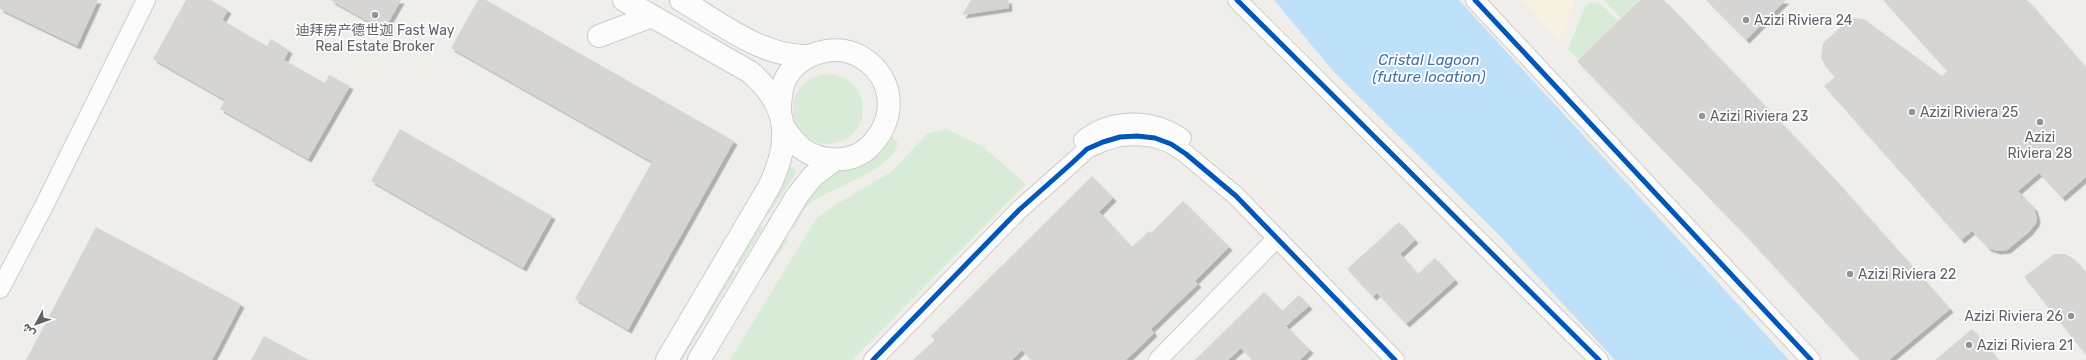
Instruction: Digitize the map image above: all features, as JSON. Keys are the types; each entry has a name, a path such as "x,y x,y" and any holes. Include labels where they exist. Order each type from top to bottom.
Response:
{"street":[{"path":"0,289 43,208 146,0"},
{"path":"624,0 750,72 767,89 793,141 804,151 819,157 834,160 852,157 868,148 880,135 888,113 889,101 885,83 875,68 865,60 843,50 825,50 808,56 794,57 771,50 681,0"},
{"path":"1238,0 1599,360"},
{"path":"1474,0 1812,360"},
{"path":"599,36 652,16"},
{"path":"667,360 769,187 780,158 782,119 780,94 786,79 795,66 808,56"},
{"path":"873,360 1019,210 1088,149 1114,138 1137,136 1155,138 1171,144 1186,154 1236,196 1395,360"},
{"path":"699,360 797,196 813,176 834,160"},
{"path":"1158,360 1277,238"}],"green space":[{"path":"1603,0 1639,0 1621,18"},
{"path":"1598,2 1618,21 1578,59 1568,49 1585,7 1589,4"},
{"path":"828,74 841,77 853,84 860,96 863,109 860,122 853,134 841,141 828,144 815,141 803,134 796,122 793,109 796,96 803,84 815,77"},
{"path":"946,129 982,146 1026,184 852,360 730,360 816,219 827,210 891,172 927,134"},
{"path":"891,137 897,141 895,151 887,160 875,169 808,205 794,229 788,226 805,199 820,181 832,173 864,164 880,151"},
{"path":"787,164 797,171 769,214 765,212"},
{"path":"758,224 763,227 739,268 733,264"},
{"path":"782,236 788,240 766,273 761,270"},
{"path":"730,268 736,272 682,360 675,360"}],"sand":[{"path":"1520,0 1573,0 1574,8 1559,40"}],"water":[{"name":"Cristal Lagoon (future location)","path":"1274,0 1459,0 1789,360 1615,360 1499,235 1333,71"}],"building":[{"path":"0,0 98,0 77,46 0,9"},
{"path":"186,0 211,0 228,10 222,20 267,46 271,39 289,50 284,60 325,83 329,75 350,86 308,159 220,109 225,100 153,59"},
{"name":"迪拜房产德世迦 Fast Way Real Estate Broker","path":"330,0 401,0 384,30"},
{"path":"478,0 486,0 734,141 628,330 575,299 652,162 451,48"},
{"path":"971,0 1008,0 1009,8 962,15"},
{"path":"1640,0 1664,0 1827,171 1950,309 1889,360 1860,360 1749,239 1577,61"},
{"name":"Azizi Riviera 24","path":"1706,0 1786,0 1746,40"},
{"path":"1883,0 2027,0 2086,68 2086,177 2062,198 2039,173 2018,191 2034,208 2037,218 2036,223 2029,232 2007,250 1997,251 1988,248 1972,231 1961,240 1824,86 1835,77 1826,67 1821,58 1823,43 1844,24 1854,18 1864,19 1942,76 1947,71"},
{"path":"400,129 552,216 523,268 371,181"},
{"path":"1092,176 1113,198 1099,212 1132,247 1149,231 1151,233 1183,201 1229,247 1195,281 1198,284 1151,329 1154,333 1126,360 1031,360 1022,350 1012,360 913,360 935,340 931,336"},
{"path":"1399,222 1415,240 1400,254 1418,274 1435,258 1455,280 1406,324 1377,293 1373,297 1347,269"},
{"path":"96,227 241,304 212,360 26,360"},
{"name":"Azizi Riviera 26","path":"2054,254 2065,254 2074,259 2086,273 2086,355 2024,277"},
{"path":"1264,292 1282,311 1299,295 1309,306 1286,326 1310,350 1300,360 1252,360 1241,348 1228,360 1195,360"},
{"name":"Azizi Riviera 21","path":"1972,329 1998,360 1935,360"},
{"path":"264,336 309,360 251,360"}],"cycle path":[{"path":"1237,0 1599,360"},
{"path":"1475,0 1811,360"},
{"path":"873,360 1019,210 1087,149 1120,137 1137,136 1155,138 1171,144 1186,154 1236,196 1395,360"}],"place":[{"name":"迪拜房产德世迦 Fast Way Real Estate Broker","path":"375,15"},
{"name":"Azizi Riviera 24","path":"1746,20"},
{"name":"Azizi Riviera 25","path":"1912,112"},
{"name":"Azizi Riviera 23","path":"1702,116"},
{"name":"Azizi Riviera 28","path":"2040,122"},
{"name":"Azizi Riviera 22","path":"1850,274"},
{"name":"Azizi Riviera 26","path":"2071,316"},
{"name":"Azizi Riviera 21","path":"1969,345"}]}
